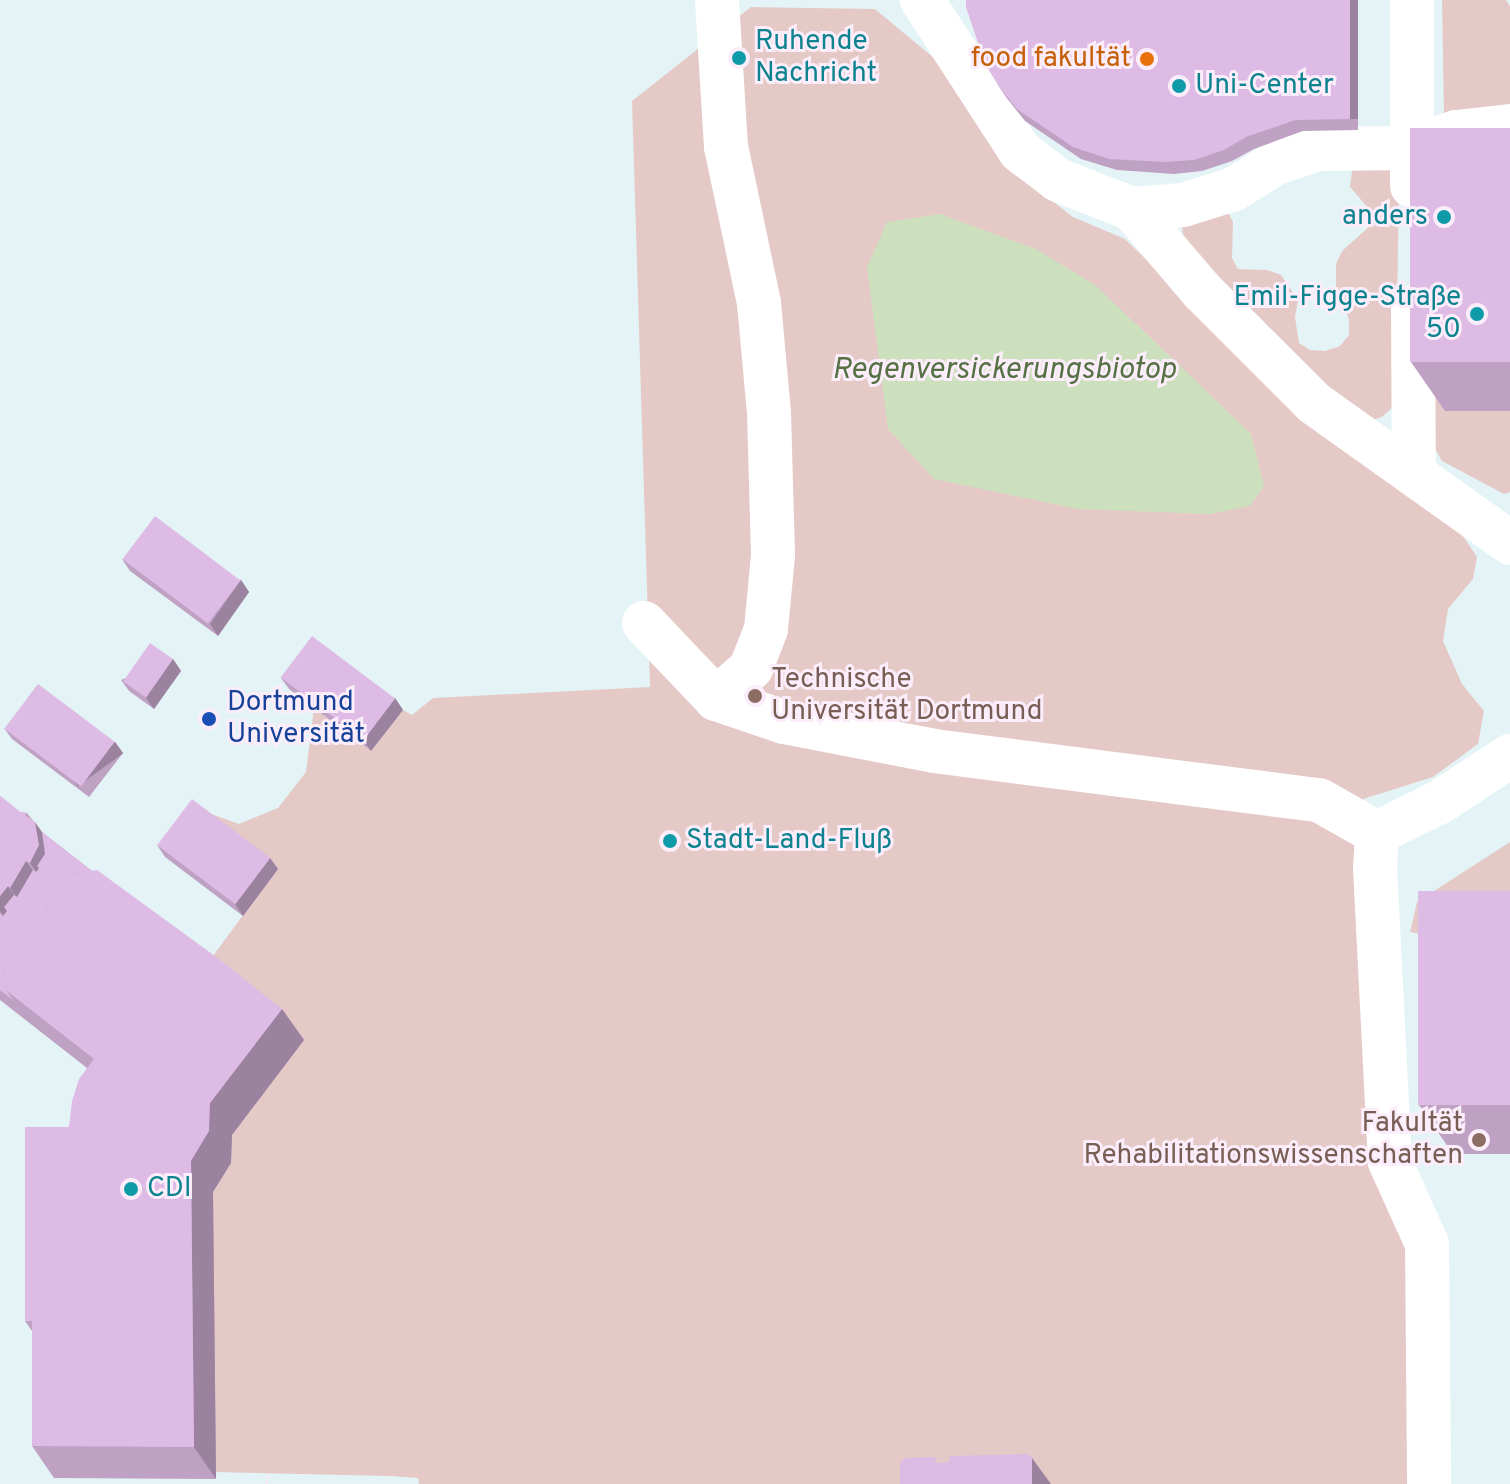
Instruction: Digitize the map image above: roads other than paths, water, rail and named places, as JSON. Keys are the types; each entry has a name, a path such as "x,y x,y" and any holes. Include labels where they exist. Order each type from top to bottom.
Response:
{"lane":[{"path":"716,699 751,668 766,629 773,555 769,413 759,303 726,147 717,0"},
{"path":"922,0 1020,151 1058,180 1132,209 1183,205 1234,189 1276,163 1318,149 1412,148 1456,132 1510,126"},
{"path":"1412,0 1412,226"},
{"path":"1132,209 1203,292 1314,403 1510,543"},
{"path":"1413,272 1414,473"},
{"path":"644,623 716,699 784,722 934,751 1319,800 1377,833"},
{"path":"1377,833 1440,802 1510,756"},
{"path":"1377,833 1375,868 1390,1162 1427,1244 1429,1484"}],"water":[{"name":"Regenversickerungsbiotop","path":"940,214 1036,249 1095,285 1251,434 1264,486 1250,506 1210,514 1078,509 934,479 888,429 867,267 887,222"}],"place":[{"name":"Ruhende Nachricht","path":"739,58"},
{"name":"food fakultät","path":"1147,59"},
{"name":"Uni-Center","path":"1179,86"},
{"name":"anders","path":"1444,217"},
{"name":"Emil-Figge-Straße 50","path":"1477,314"},
{"name":"Technische Universität Dortmund","path":"755,696"},
{"name":"Dortmund Universität","path":"209,719"},
{"name":"Stadt-Land-Fluß","path":"670,841"},
{"name":"Fakultät Rehabilitationswissenschaften","path":"1479,1140"},
{"name":"CDI","path":"131,1189"}]}
